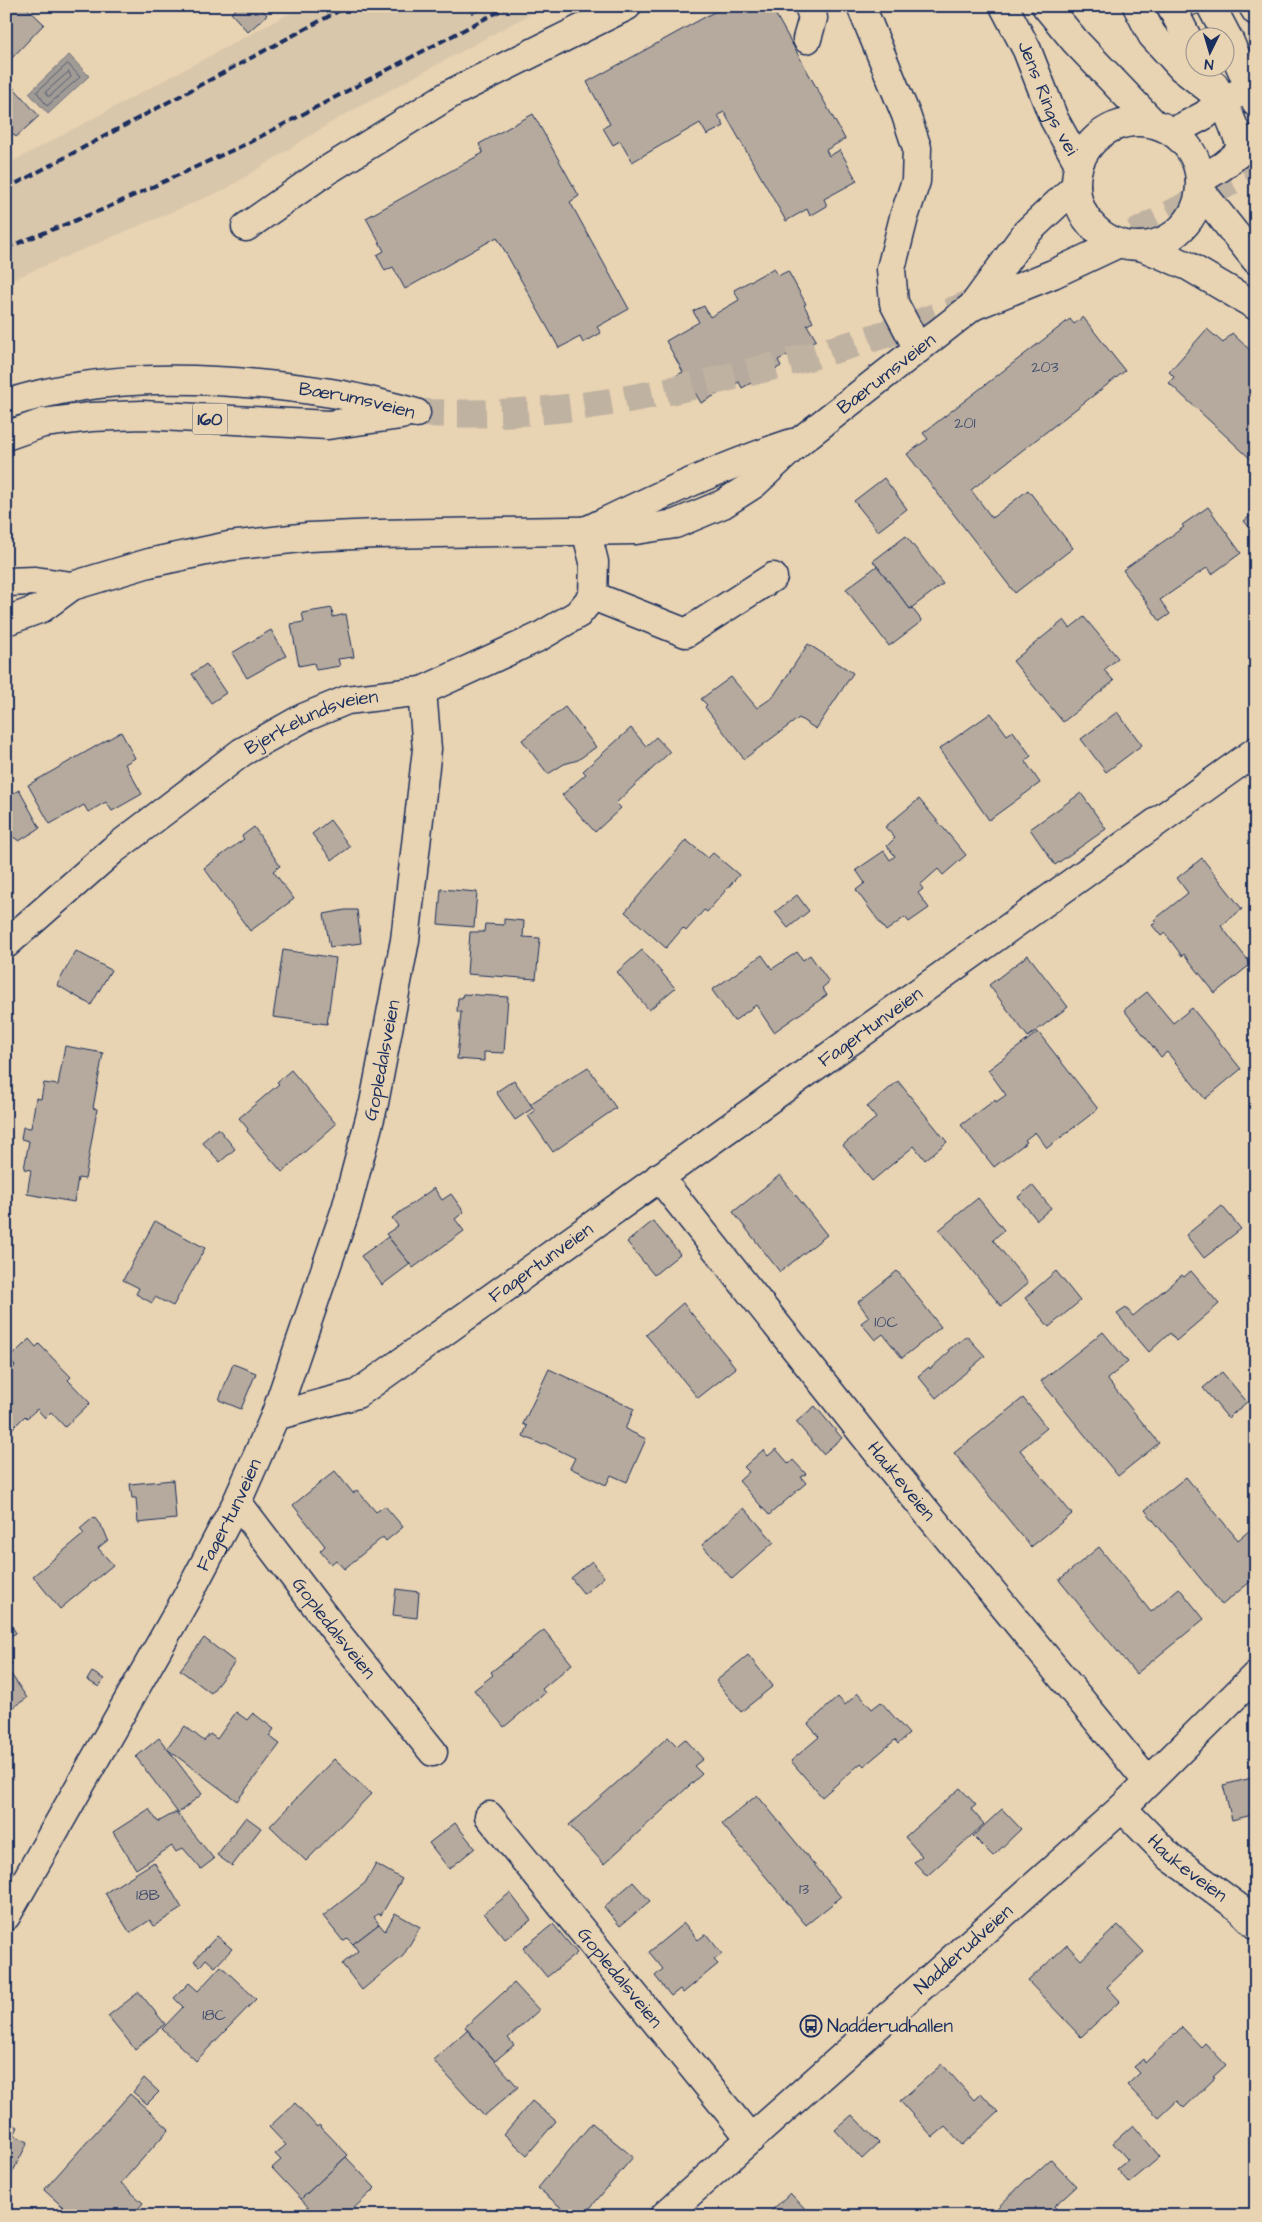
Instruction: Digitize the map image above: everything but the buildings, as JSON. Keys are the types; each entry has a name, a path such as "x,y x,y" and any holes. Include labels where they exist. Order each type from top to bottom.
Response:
{"street":[{"path":"246,227 326,171 452,93 627,6"},
{"path":"807,39 813,18 809,6"},
{"path":"861,6 906,115 917,148 916,181 904,217 892,269 894,303 918,349"},
{"name":"Jens Rings vei","path":"1004,6 1027,50 1077,175"},
{"path":"1046,6 1075,41 1163,127 1189,148 1198,168 1200,184 1196,207 1187,222 1174,234 1158,242 1130,245"},
{"path":"1137,6 1152,35 1182,68 1223,100"},
{"path":"1171,6 1184,31"},
{"path":"1212,6 1254,92 1223,100 1205,115 1163,127 1131,122 1111,127 1093,140 1077,175 1077,200 1086,218 1100,234 1188,266 1256,306"},
{"path":"1253,6 1256,11"},
{"path":"1200,184 1251,146 1210,78"},
{"name":"Bærumsveien","path":"6,621 42,608 72,586 149,563 238,545 377,534 636,530 675,524 722,504 754,484 800,440 973,306 1026,233 1077,175"},
{"path":"1200,184 1256,260"},
{"name":"Bærumsveien","path":"973,306 1130,245"},
{"name":"Bærumsveien","path":"6,404 39,394 114,382 168,380 233,383 332,393 416,413 328,425 142,415 91,417 43,423 6,436"},
{"path":"586,530 594,562 593,596 686,633 773,578"},
{"name":"Bærumsveien","path":"6,582 35,581 72,586"},
{"name":"Bjerkelundsveien","path":"6,944 113,850 242,752 303,718 347,700 422,691 539,637 578,614 593,596"},
{"name":"Gopledalsveien","path":"275,1416 346,1209 374,1103 406,930 426,749 422,691"},
{"name":"Fagertunveien","path":"6,1916 187,1597 237,1502 275,1416 358,1394 1256,751"},
{"name":"Haukeveien","path":"659,1177 880,1455 1148,1782"},
{"name":"Gopledalsveien","path":"237,1502 333,1628 433,1752"},
{"name":"Nadderudveien","path":"664,2216 1122,1808 1256,1675"},
{"name":"Haukeveien","path":"1122,1808 1170,1856 1239,1908 1256,1925"},
{"name":"Gopledalsveien","path":"489,1816 752,2138"}],"shaded area":[{"path":"303,6 545,6 335,120 226,189 6,282 6,165"}],"water":[{"path":"69,55 89,76 48,114 29,93"}],"tunnel":[{"path":"1095,252 1138,232 1256,168"},
{"path":"416,413 475,414 560,409 665,392 829,351 886,334 970,304"}],"railway":[{"path":"6,189 348,6"},
{"path":"6,248 104,209 248,143 509,6"}],"place":[{"name":"Nadderudhallen","path":"811,2026"}]}
